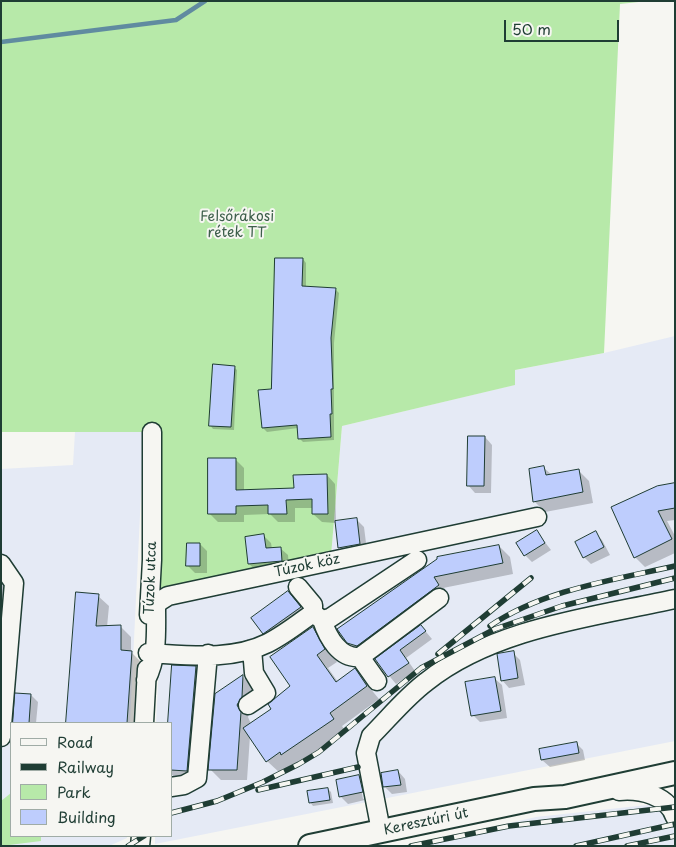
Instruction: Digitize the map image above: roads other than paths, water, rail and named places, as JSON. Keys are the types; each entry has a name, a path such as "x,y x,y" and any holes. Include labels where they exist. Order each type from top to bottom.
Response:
{"main road":[{"name":"Keresztúri út","path":"542,798 572,784 670,770"},
{"name":"Keresztúri út","path":"310,846 542,798 565,796 670,770"}],"street":[{"name":"Túzok utca","path":"144,722 146,680 151,654 152,432"},
{"name":"Túzok köz","path":"151,654 156,606 168,596 537,517"},
{"path":"151,654 233,654 252,649 318,616 330,618 417,560"},
{"path":"1,564 14,583 1,736"},
{"path":"298,587 313,605 324,628 343,654 350,658 360,657 439,598"},
{"path":"381,831 366,753 368,742 371,736 426,682 448,666 518,635 548,626 675,599"},
{"path":"248,705 266,692 254,673 252,649"},
{"path":"172,787 184,785 197,778 208,654"},
{"path":"360,657 377,681"},
{"path":"670,770 673,812"},
{"path":"565,796 583,799 634,790 654,796 673,812"}],"waterway":[{"path":"1,42 176,20 205,1"}],"railway":[{"path":"490,626 533,603 555,595 675,566"},
{"path":"438,654 531,578"},
{"path":"172,813 217,801 263,782 299,764 319,752 421,668 495,629 562,606 675,578"},
{"path":"258,790 358,767"},
{"path":"411,846 509,826 675,807"},
{"path":"576,846 675,824"},
{"path":"627,846 675,836"},
{"path":"128,846 142,837"}],"park label":[{"name":"Felsőrákosi rétek TT","path":"237,226"}]}
